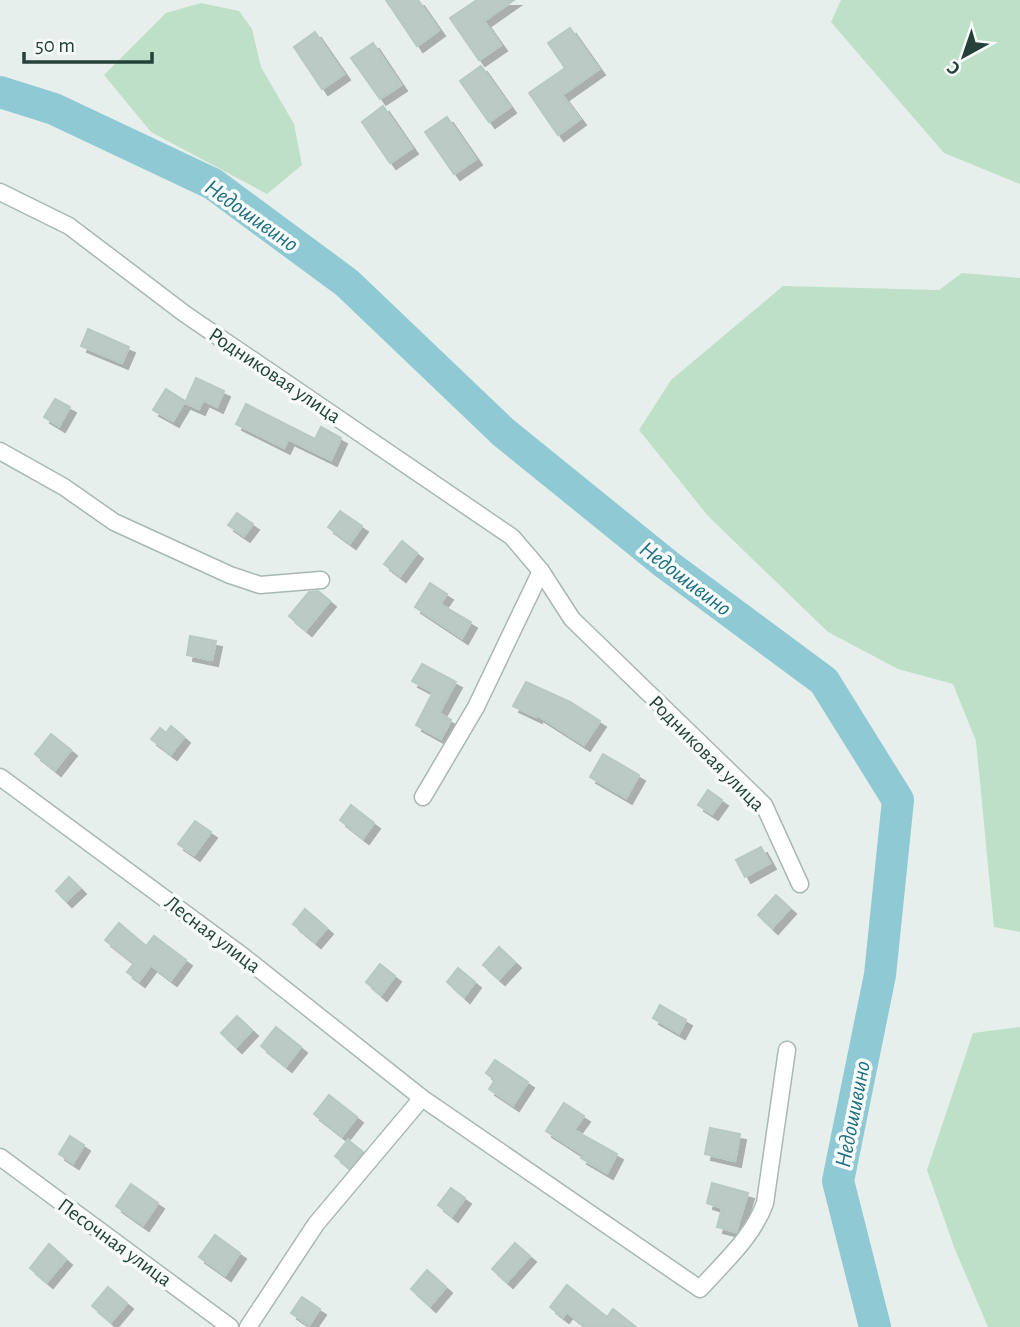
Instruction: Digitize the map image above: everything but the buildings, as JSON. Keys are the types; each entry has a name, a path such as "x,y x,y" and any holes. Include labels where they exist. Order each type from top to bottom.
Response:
{"street":[{"name":"Родниковая улица","path":"0,192 69,226 185,314 512,537 541,571 572,619 764,806 800,884"},
{"path":"0,451 64,487 114,522 230,575 260,585 321,580"},
{"path":"423,797 476,707 541,571"},
{"name":"Лесная улица","path":"0,777 244,957 422,1098 700,1289 746,1237 759,1219 765,1203 787,1051"},
{"path":"248,1327 316,1224 422,1098"},
{"name":"Песочная улица","path":"0,1157 230,1327"}],"green space":[{"path":"841,0 1020,0 1020,184 944,153 831,22"},
{"path":"201,3 239,11 252,29 261,67 294,124 302,165 267,194 151,132 104,75 166,13"},
{"path":"962,273 1020,278 1020,932 994,927 976,741 953,684 898,669 828,632 708,516 639,430 671,380 783,286 939,290"},
{"path":"1020,1027 1020,1327 988,1327 954,1247 927,1170 973,1033"}],"waterway":[{"name":"Недошивино","path":"0,92 54,109 213,184 347,283 503,432 666,564 824,681 898,800 880,975 838,1181 875,1327"}]}
